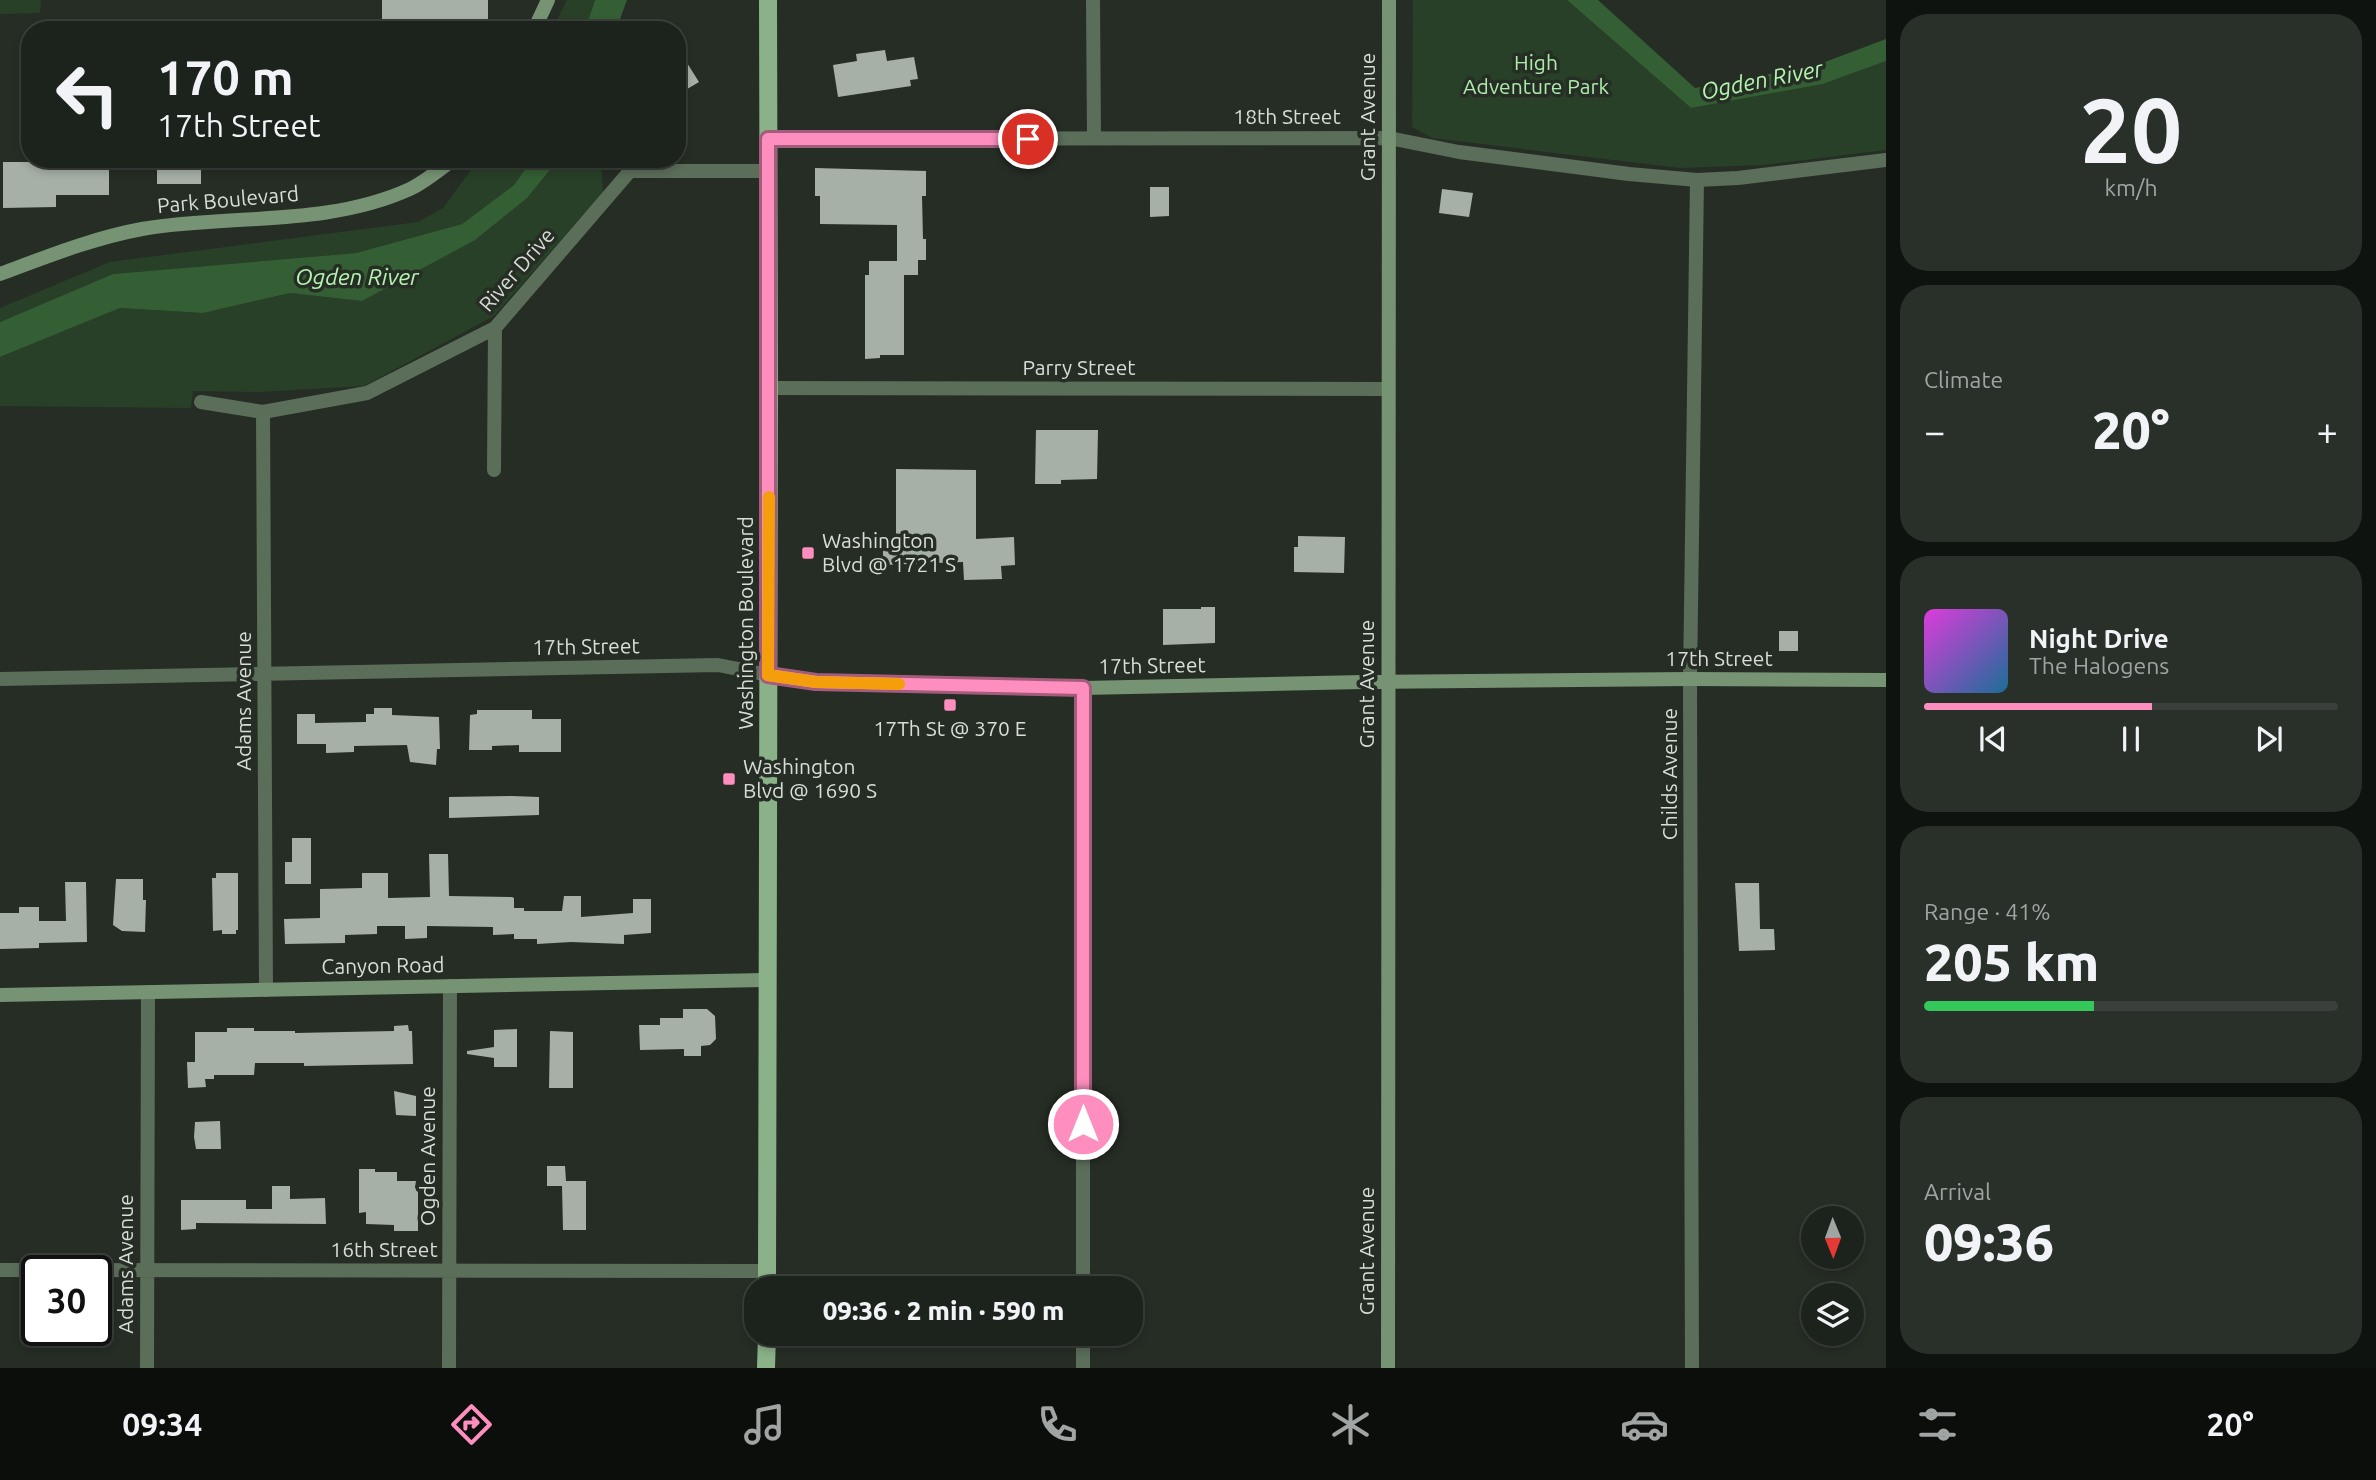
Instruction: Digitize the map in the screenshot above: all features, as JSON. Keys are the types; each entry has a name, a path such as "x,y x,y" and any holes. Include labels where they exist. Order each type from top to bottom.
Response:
{"main road":[{"name":"Washington Boulevard","path":"767,1276 768,0"},
{"path":"766,1346 766,1368"}],"street":[{"path":"538,21 548,0"},
{"path":"1093,0 1094,138"},
{"name":"Grant Avenue","path":"1388,1368 1389,0"},
{"name":"18th Street","path":"768,139 1389,138 1459,152 1697,180 1886,160"},
{"name":"Park Boulevard","path":"0,274 79,245 142,229 332,211 371,204 412,188 441,168"},
{"name":"River Drive","path":"201,402 263,412 366,393 495,328 630,171 768,171"},
{"name":"Childs Avenue","path":"1692,1368 1690,679 1697,180"},
{"path":"494,470 495,328"},
{"name":"Parry Street","path":"769,388 1388,389"},
{"name":"Adams Avenue","path":"263,412 266,990"},
{"name":"17th Street","path":"0,679 719,665 816,682 1083,688 1690,679 1886,681"},
{"path":"1083,688 1083,1276"},
{"name":"Canyon Road","path":"0,995 767,980"},
{"name":"Ogden Avenue","path":"449,1368 450,986"},
{"name":"Adams Avenue","path":"147,1368 148,992"},
{"name":"16th Street","path":"0,1270 448,1271 744,1278"},
{"path":"1083,1346 1083,1368"}],"green space":[{"path":"0,0 41,0 40,13 0,14"},
{"path":"567,0 595,0 588,21 556,21"},
{"name":"High Adventure Park","path":"1413,0 1567,0 1691,108 1823,84 1886,61 1886,150 1763,165 1680,168 1432,138 1412,127"},
{"path":"472,168 526,168 514,185 462,224 356,253 113,274 0,322 0,308 110,262 418,222 443,208"},
{"path":"552,168 602,168 603,192 494,316 364,386 259,392 193,391 191,408 0,406 0,357 120,308 203,313 290,293 362,301 527,198"}],"water":[{"path":"595,0 627,0 619,21 588,21"},
{"name":"Ogden River","path":"1567,0 1598,0 1695,88 1817,65 1886,39 1886,61 1823,84 1691,108"},
{"name":"Ogden River","path":"526,168 552,168 527,198 475,240 362,301 290,293 203,313 120,308 0,357 0,322 113,274 356,253 462,224 514,185"}],"building":[{"path":"382,0 488,0 488,21 382,21"},
{"path":"885,50 887,61 914,57 918,79 910,80 911,86 838,97 833,65 857,61 856,54"},
{"path":"686,61 699,82 686,90"},
{"path":"3,162 21,162 21,168 109,168 109,195 56,195 56,207 3,208"},
{"path":"157,168 201,168 201,184 157,184"},
{"path":"815,168 926,171 926,196 922,196 926,260 918,260 918,275 904,275 904,355 880,355 880,358 865,359 865,275 869,275 869,261 897,261 897,225 820,224 820,196 815,196"},
{"path":"1150,187 1169,187 1169,216 1150,217"},
{"path":"1442,189 1473,193 1469,217 1439,213"},
{"path":"1036,430 1098,430 1097,479 1035,484"},
{"path":"896,469 976,470 976,539 1014,537 1015,565 1001,566 1002,579 964,580 963,562 883,565 883,541 896,541"},
{"path":"1298,536 1345,537 1344,573 1294,572 1294,547 1298,547"},
{"path":"1215,607 1215,643 1163,645 1163,609"},
{"path":"1779,631 1798,631 1798,651 1779,651"},
{"path":"374,708 392,708 392,715 439,717 440,749 437,749 436,765 410,762 407,745 354,746 354,752 326,753 326,744 297,744 297,714 315,714 315,723 366,722 366,714 374,714"},
{"path":"477,710 532,710 532,719 561,719 561,752 519,752 519,745 492,746 492,750 469,750 470,715 477,714"},
{"path":"449,797 539,797 539,815 449,818"},
{"path":"292,838 311,838 311,884 285,884 285,862 292,862"},
{"path":"429,854 448,854 449,896 512,897 514,908 524,908 524,911 562,911 564,896 581,896 581,917 633,913 633,899 651,899 651,933 624,935 624,944 537,944 537,939 514,939 514,934 493,935 493,927 427,926 427,938 405,939 405,926 377,926 377,934 345,935 345,943 285,944 284,919 320,918 320,889 362,888 362,873 388,873 388,898 430,897"},
{"path":"216,873 238,873 236,934 222,934 222,930 213,931 212,878 216,878"},
{"path":"116,879 143,879 143,900 146,900 145,932 122,931 113,925"},
{"path":"65,882 86,882 87,942 39,943 39,948 0,949 0,913 19,913 19,907 39,907 39,921 66,921"},
{"path":"1735,883 1759,883 1760,929 1774,929 1775,950 1739,951"},
{"path":"683,1009 707,1009 715,1016 716,1039 710,1045 701,1046 701,1056 684,1056 684,1049 640,1050 639,1025 660,1025 660,1018 683,1018"},
{"path":"408,1025 409,1031 412,1031 413,1064 304,1066 304,1063 255,1063 254,1075 214,1075 214,1079 205,1079 206,1087 188,1088 187,1062 195,1062 195,1032 227,1032 227,1028 295,1033 394,1031 394,1026"},
{"path":"517,1029 517,1067 494,1067 494,1058 467,1054 467,1051 494,1047 494,1030"},
{"path":"550,1031 573,1032 573,1088 549,1088"},
{"path":"394,1091 416,1096 416,1116 396,1115"},
{"path":"220,1121 221,1149 196,1149 195,1122"},
{"path":"547,1166 565,1166 566,1181 586,1181 586,1230 563,1230 562,1186 547,1186"},
{"path":"359,1169 397,1172 397,1181 416,1181 418,1231 394,1231 394,1225 366,1224 366,1212 359,1213"},
{"path":"272,1186 290,1186 290,1199 325,1198 326,1224 196,1223 196,1229 181,1230 181,1200 246,1200 246,1209 272,1209"}],"slow traffic":[{"path":"769,497 768,675 816,682 899,684"}],"place":[{"name":"Washington Blvd @ 1721 S","path":"808,553"},
{"name":"17Th St @ 370 E","path":"950,705"},
{"name":"Washington Blvd @ 1690 S","path":"729,779"}],"route":[{"path":"1028,139 768,139 768,675 816,682 1083,688 1083,1124"}]}
